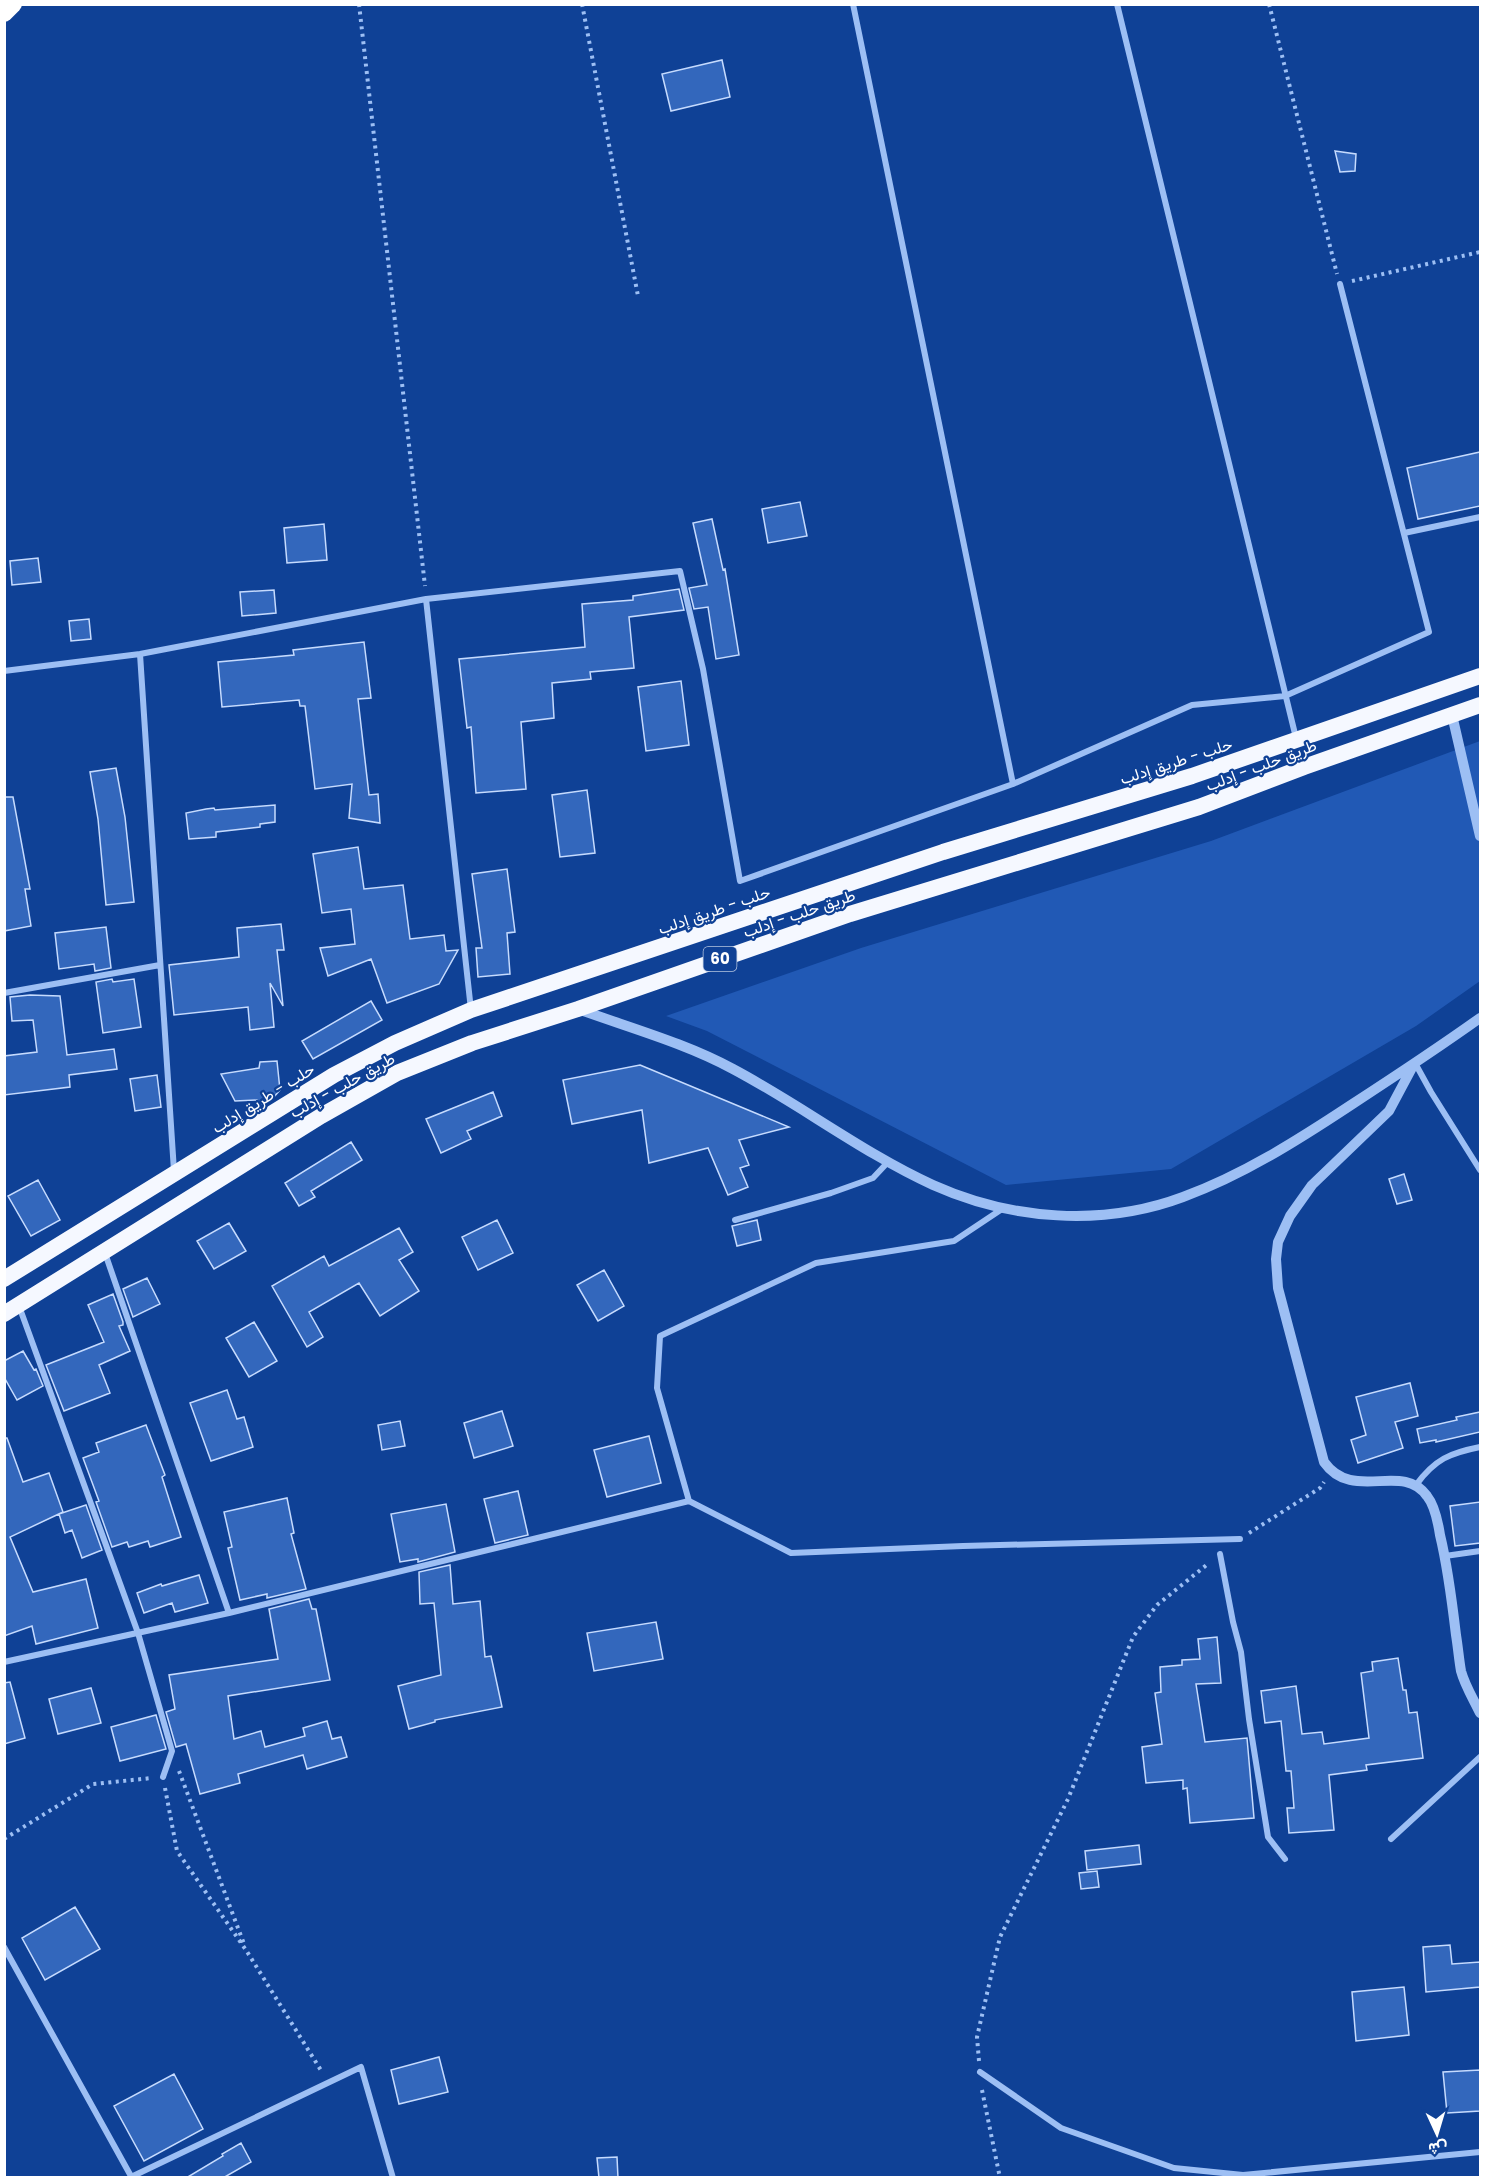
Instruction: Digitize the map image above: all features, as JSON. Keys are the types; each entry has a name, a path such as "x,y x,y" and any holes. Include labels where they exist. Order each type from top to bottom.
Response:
{"highway":[{"path":"4,13 14,4"},
{"name":"حلب - طريق إدلب","path":"4,1280 334,1075 395,1043 471,1010 943,852 1192,776 1480,676"},
{"name":"طريق حلب - إدلب","path":"11,1310 321,1116 397,1073 472,1043 578,1009 850,914 1199,807 1480,705"}],"street":[{"path":"853,4 1013,784"},
{"path":"1117,4 1296,738"},
{"path":"4,671 140,654 426,599 680,572 703,669 740,881 1013,784 1192,705 1285,696 1429,632 1340,284"},
{"path":"1404,533 1480,517"},
{"path":"426,599 471,1010"},
{"path":"140,654 174,1175"},
{"path":"1452,715 1480,836"},
{"path":"4,993 160,965"},
{"path":"578,1009 698,1053 731,1068 888,1162 934,1185 1002,1209 1032,1214 1067,1215 1109,1214 1150,1206 1182,1197 1220,1181 1306,1134 1480,1018"},
{"path":"1415,1063 1480,1170"},
{"path":"1415,1063 1389,1111 1312,1185 1290,1216 1278,1242 1276,1259 1278,1288 1324,1462 1330,1471 1352,1482 1402,1480 1416,1485 1427,1496 1436,1516 1445,1556 1462,1672 1480,1713"},
{"path":"735,1220 831,1193 873,1178 888,1162"},
{"path":"689,1502 657,1388 660,1336 816,1263 954,1241 1002,1209"},
{"path":"105,1251 229,1613"},
{"path":"11,1310 138,1633 172,1751 163,1777"},
{"path":"1416,1485 1428,1469 1454,1452 1480,1447"},
{"path":"4,1662 229,1613 689,1502 791,1553 1240,1539"},
{"path":"1445,1556 1480,1551"},
{"path":"1220,1554 1241,1652 1268,1837 1285,1859"},
{"path":"1391,1839 1480,1757"},
{"path":"4,1947 131,2177 361,2067 393,2178"},
{"path":"980,2072 1061,2128 1174,2168 1243,2175 1480,2152"}],"path":[{"path":"360,4 426,599"},
{"path":"582,4 638,296"},
{"path":"1269,4 1340,284 1480,252"},
{"path":"1240,1539 1320,1488 1330,1471"},
{"path":"1000,2178 986,2114 977,2037 1000,1937 1068,1799 1133,1637 1156,1605 1220,1554"},
{"path":"172,1751 246,1950"},
{"path":"4,1839 93,1784 163,1777 177,1851 246,1950 329,2083"}],"shaded area":[{"path":"1480,741 1480,981 1416,1026 1171,1169 1006,1185 707,1031 666,1016 861,948 1211,841"}],"building":[{"path":"722,60 730,97 671,111 662,74"},
{"path":"1335,151 1356,154 1355,171 1340,172"},
{"path":"1480,452 1480,506 1418,519 1407,468"},
{"path":"800,502 807,536 768,543 762,509"},
{"path":"712,519 723,570 725,569 739,655 716,659 708,607 694,609 689,588 707,585 693,523"},
{"path":"324,524 327,560 287,563 284,528"},
{"path":"38,558 41,582 12,585 10,561"},
{"path":"679,589 684,610 629,617 634,668 590,672 591,679 552,683 554,718 521,722 526,789 476,793 471,727 467,728 459,659 585,647 582,604 633,600 633,596"},
{"path":"274,590 276,613 242,616 240,592"},
{"path":"89,619 91,639 71,641 69,621"},
{"path":"364,642 371,698 358,699 369,795 378,794 380,823 349,818 352,784 315,789 305,706 300,706 299,700 222,707 218,662 294,655 293,650"},
{"path":"681,681 689,745 646,751 638,687"},
{"path":"116,768 125,817 134,902 106,905 98,819 90,772"},
{"path":"587,790 595,853 560,857 552,795"},
{"path":"4,797 13,797 30,889 25,889 31,926 4,931"},
{"path":"275,805 275,822 260,824 260,827 216,832 216,837 189,839 186,813 214,808 215,810"},
{"path":"358,847 364,889 403,885 410,939 444,935 446,951 458,950 439,984 387,1003 371,959 328,976 320,948 355,944 351,909 322,913 313,854"},
{"path":"507,869 515,932 507,933 510,974 478,977 476,948 482,948 472,874"},
{"path":"281,924 284,950 277,950 283,1006 270,983 274,1027 250,1030 248,1007 174,1015 169,965 239,957 237,928"},
{"path":"106,927 111,968 95,971 94,964 59,969 55,933"},
{"path":"112,979 113,982 134,979 141,1027 103,1033 96,982"},
{"path":"60,996 67,1055 114,1049 117,1069 69,1075 70,1087 4,1095 4,1056 37,1052 33,1020 12,1021 10,997"},
{"path":"371,1001 382,1020 313,1059 302,1041"},
{"path":"277,1061 280,1090 274,1097 258,1106 257,1100 235,1101 221,1074 259,1068 260,1062"},
{"path":"640,1065 789,1127 739,1140 749,1165 740,1168 748,1187 728,1195 708,1148 649,1163 642,1110 572,1124 563,1080"},
{"path":"157,1075 161,1107 135,1111 130,1079"},
{"path":"493,1092 502,1116 467,1131 471,1139 441,1153 426,1119"},
{"path":"351,1142 362,1160 311,1191 315,1197 299,1206 285,1183"},
{"path":"1404,1174 1412,1200 1397,1204 1389,1179"},
{"path":"38,1180 60,1220 31,1236 8,1196"},
{"path":"497,1220 513,1253 478,1270 462,1237"},
{"path":"757,1220 761,1240 737,1246 732,1226"},
{"path":"229,1223 246,1251 214,1269 197,1241"},
{"path":"399,1228 413,1252 399,1260 419,1291 380,1316 359,1283 309,1312 323,1337 307,1347 272,1286 324,1256 329,1266"},
{"path":"604,1270 624,1306 598,1321 577,1285"},
{"path":"147,1278 160,1304 133,1317 123,1289"},
{"path":"113,1294 123,1322 123,1325 119,1326 130,1351 99,1365 110,1393 64,1411 46,1365 104,1342 88,1305"},
{"path":"254,1322 277,1361 249,1377 226,1338"},
{"path":"23,1351 34,1370 36,1369 43,1386 17,1400 4,1377 4,1361"},
{"path":"1410,1383 1418,1416 1395,1422 1403,1448 1358,1463 1351,1440 1366,1435 1356,1397"},
{"path":"227,1390 237,1419 244,1417 253,1447 211,1461 190,1403"},
{"path":"502,1411 513,1446 474,1458 464,1423"},
{"path":"1480,1412 1480,1432 1436,1442 1436,1440 1420,1443 1417,1429"},
{"path":"400,1421 405,1446 382,1450 378,1425"},
{"path":"146,1425 165,1475 162,1477 181,1537 150,1547 148,1541 129,1547 127,1542 112,1547 96,1502 99,1501 83,1458 99,1452 96,1443"},
{"path":"649,1436 661,1483 607,1497 594,1450"},
{"path":"4,1438 7,1438 23,1482 49,1473 63,1512 10,1537 33,1592 86,1579 98,1628 36,1644 32,1626 4,1636"},
{"path":"518,1491 528,1535 495,1543 484,1499"},
{"path":"287,1498 294,1533 291,1534 306,1589 267,1598 267,1594 240,1600 228,1548 232,1547 224,1512"},
{"path":"1480,1502 1480,1543 1455,1546 1450,1506"},
{"path":"446,1504 455,1552 418,1562 418,1559 400,1562 391,1514"},
{"path":"86,1505 102,1550 82,1558 72,1530 65,1533 59,1514"},
{"path":"450,1565 453,1604 480,1601 485,1657 491,1656 502,1707 435,1720 435,1722 409,1729 398,1686 441,1675 434,1603 420,1604 419,1572"},
{"path":"199,1575 208,1603 175,1612 172,1603 144,1613 137,1593 161,1584 162,1586"},
{"path":"309,1599 312,1609 316,1609 330,1680 228,1696 234,1739 261,1731 265,1747 305,1736 303,1728 327,1721 332,1739 341,1737 347,1757 307,1769 303,1755 238,1774 240,1783 200,1794 186,1744 176,1747 166,1712 175,1709 169,1675 278,1659 269,1609"},
{"path":"656,1622 663,1659 594,1671 587,1633"},
{"path":"1217,1637 1221,1683 1196,1684 1205,1742 1247,1738 1254,1818 1190,1823 1187,1788 1183,1789 1183,1780 1146,1783 1142,1747 1162,1744 1155,1693 1161,1692 1160,1667 1182,1665 1182,1660 1200,1659 1198,1639"},
{"path":"1398,1658 1409,1713 1417,1712 1423,1758 1366,1765 1367,1770 1329,1775 1334,1830 1289,1833 1287,1808 1294,1808 1291,1771 1286,1771 1281,1721 1265,1723 1261,1691 1296,1686 1302,1734 1322,1732 1324,1744 1369,1738 1361,1673 1373,1671 1372,1662"},
{"path":"10,1682 25,1738 4,1744 4,1683"},
{"path":"91,1688 101,1723 58,1734 49,1699"},
{"path":"156,1715 166,1749 120,1761 111,1727"},
{"path":"1139,1845 1141,1864 1087,1870 1085,1851"},
{"path":"1097,1871 1099,1887 1081,1889 1079,1873"},
{"path":"75,1907 100,1949 45,1980 22,1938"},
{"path":"1450,1945 1452,1964 1480,1962 1480,1987 1426,1992 1423,1947"},
{"path":"1404,1987 1409,2035 1356,2041 1352,1992"},
{"path":"439,2057 448,2092 399,2104 391,2070"},
{"path":"1480,2070 1480,2111 1447,2113 1443,2072"},
{"path":"174,2074 203,2129 144,2161 114,2106"},
{"path":"241,2143 251,2162 223,2178 186,2178 223,2156 222,2154"},
{"path":"617,2157 618,2178 599,2178 597,2158"}]}
